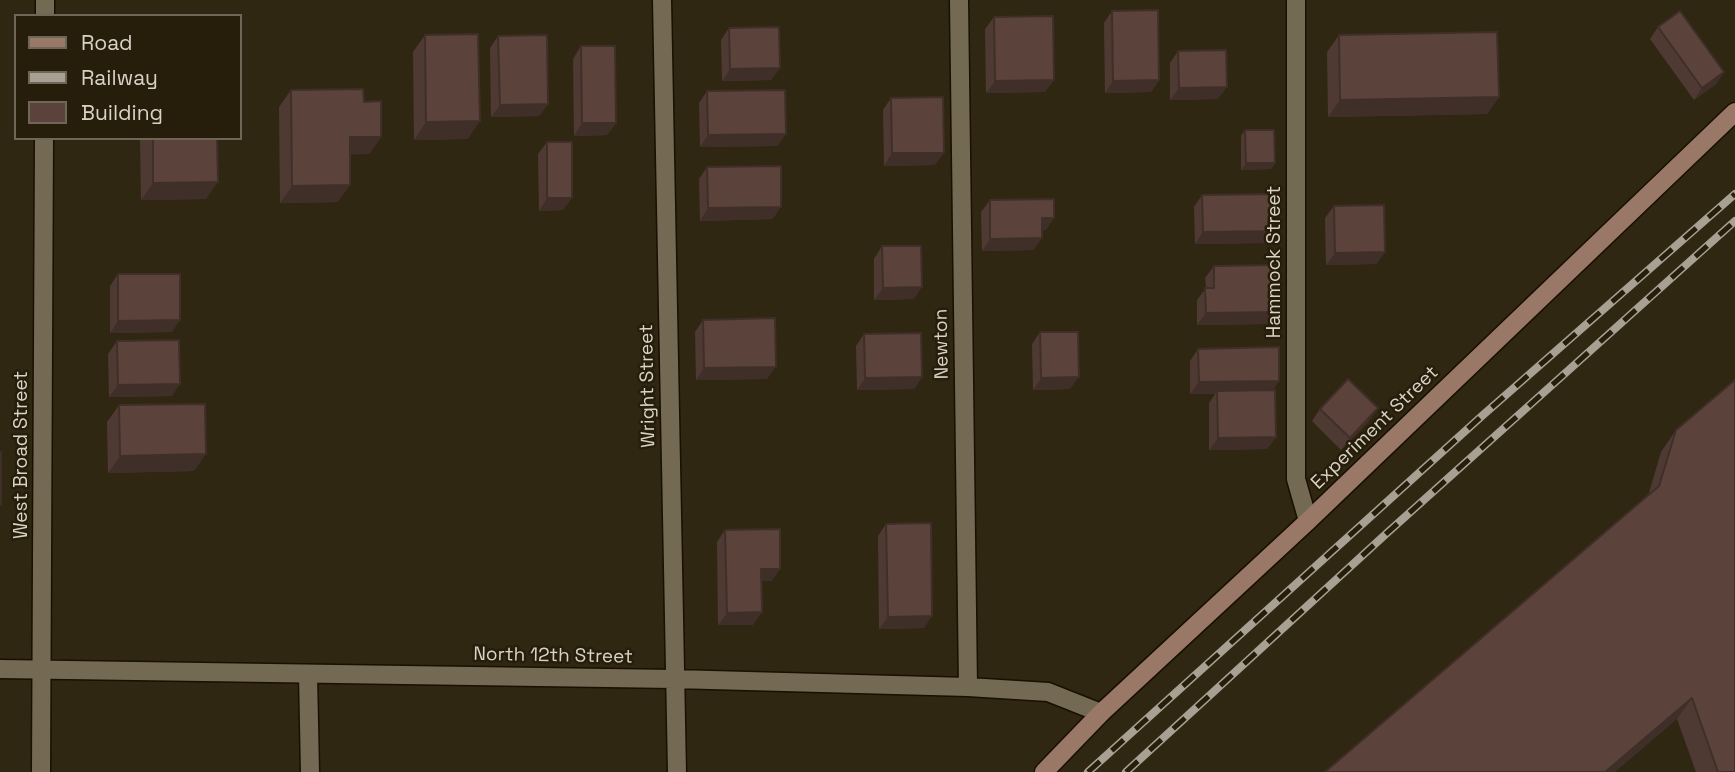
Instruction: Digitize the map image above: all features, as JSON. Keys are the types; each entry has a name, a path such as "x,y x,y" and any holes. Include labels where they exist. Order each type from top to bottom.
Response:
{"main road":[{"name":"Experiment Street","path":"1044,772 1101,713 1308,521 1735,112"}],"street":[{"name":"Wright Street","path":"662,0 677,772"},
{"name":"Newton","path":"959,0 968,687"},
{"name":"Hammock Street","path":"1296,0 1296,479 1308,521"},
{"name":"West Broad Street","path":"41,772 44,140"},
{"name":"North 12th Street","path":"0,668 674,678 968,687 1048,692 1101,713"},
{"path":"309,674 310,772"}],"building":[{"path":"1158,10 1159,80 1113,81 1112,11"},
{"path":"1680,11 1724,72 1702,88 1658,27"},
{"path":"1053,16 1054,80 995,81 994,17"},
{"path":"779,27 780,68 730,69 729,28"},
{"path":"1497,32 1499,97 1340,100 1339,35"},
{"path":"478,34 480,121 426,122 425,35"},
{"path":"547,35 548,104 500,105 498,36"},
{"path":"581,46 615,46 616,123 582,123"},
{"path":"1226,50 1227,87 1179,88 1178,51"},
{"path":"363,89 364,102 381,101 381,137 350,137 350,185 292,186 291,90"},
{"path":"785,90 786,134 708,135 707,91"},
{"path":"943,97 944,153 892,153 891,98"},
{"path":"1245,130 1274,130 1275,163 1246,163"},
{"path":"153,140 217,140 218,182 153,183"},
{"path":"547,142 572,142 572,198 547,198"},
{"path":"781,166 781,207 708,208 707,167"},
{"path":"1273,194 1274,231 1203,232 1202,195"},
{"path":"1054,199 1054,218 1042,218 1042,238 990,239 990,200"},
{"path":"1384,205 1385,252 1335,253 1334,206"},
{"path":"882,246 921,246 922,287 883,288"},
{"path":"1277,265 1278,312 1206,313 1205,288 1214,288 1214,266"},
{"path":"118,274 180,274 180,320 118,321"},
{"path":"775,318 776,367 704,368 703,320"},
{"path":"1040,332 1078,332 1079,377 1041,378"},
{"path":"921,333 922,377 865,378 864,334"},
{"path":"179,340 180,384 118,385 117,341"},
{"path":"1279,347 1279,381 1199,382 1198,349"},
{"path":"1348,379 1378,408 1350,438 1320,409"},
{"path":"1735,380 1735,772 1718,772 1692,698 1605,772 1325,772 1659,486 1676,430"},
{"path":"1275,390 1276,437 1218,438 1217,391"},
{"path":"205,404 206,454 120,456 119,405"},
{"path":"1,452 1,505 0,505"},
{"path":"931,523 932,616 888,617 886,524"},
{"path":"780,529 780,569 761,569 762,612 727,613 725,530"}],"railway":[{"path":"1088,772 1483,415 1735,194"},
{"path":"1126,772 1387,533 1735,221"}]}
